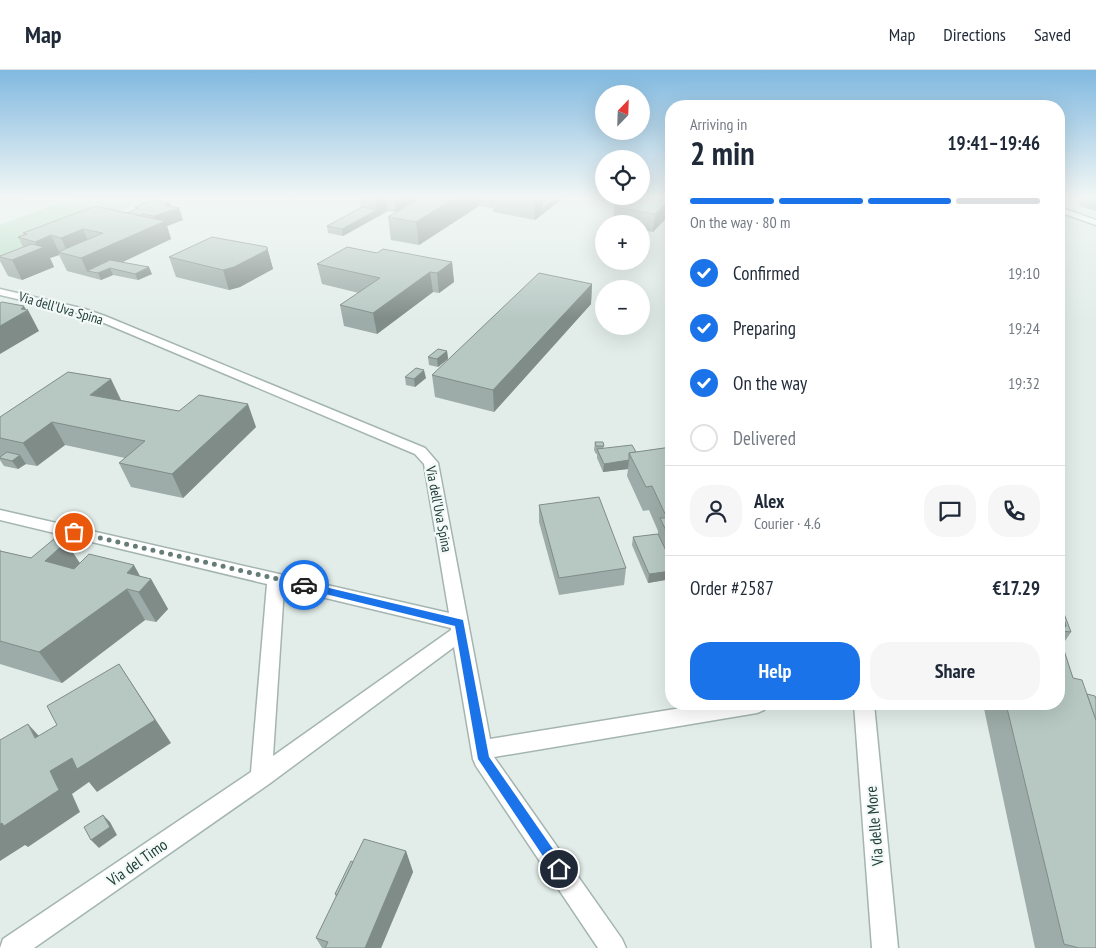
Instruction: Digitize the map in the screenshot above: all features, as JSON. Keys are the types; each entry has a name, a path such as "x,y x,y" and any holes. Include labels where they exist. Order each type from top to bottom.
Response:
{"street":[{"name":"Via dell'Uva Spina","path":"0,292 81,311 101,318 420,451 431,463 483,759 613,948"},
{"path":"0,515 276,579 461,628"},
{"path":"261,777 276,579"},
{"name":"Via del Timo","path":"12,948 261,777 461,628"},
{"path":"482,750 721,710"},
{"name":"Via delle More","path":"865,710 885,948"}],"green space":[{"path":"0,237 55,237 0,259"}],"building":[{"path":"18,237 46,237 35,242"},
{"path":"94,237 129,237 81,258 58,252"},
{"path":"212,237 267,247 267,250 234,267 223,270 169,257"},
{"path":"31,244 44,247 12,260 0,257 0,256"},
{"path":"347,247 377,253 383,249 452,262 437,273 430,272 373,313 340,305 380,278 317,264"},
{"path":"110,260 149,267 135,274 110,268 98,273 87,271"},
{"path":"539,273 592,284 493,390 432,375"},
{"path":"0,303 24,306 21,309 28,310 0,326"},
{"path":"438,349 447,351 437,359 428,357"},
{"path":"416,368 424,370 414,379 405,377"},
{"path":"68,372 111,379 90,395 179,411 199,395 248,404 172,474 119,463 145,441 52,422 23,443 0,438 0,417"},
{"path":"595,442 603,442 604,446 596,446"},
{"path":"632,445 636,452 629,453 629,460 604,464 597,449"},
{"path":"665,448 665,514 652,486 646,487 629,453"},
{"path":"7,452 20,455 12,461 0,458"},
{"path":"599,497 626,568 559,578 539,505"},
{"path":"660,518 665,518 665,528"},
{"path":"658,534 665,549 665,572 649,574 633,537"},
{"path":"54,539 66,542 45,561 74,569 89,554 134,565 127,573 151,579 139,592 127,589 39,652 0,641 0,551 31,558"},
{"path":"1065,616 1071,632 1065,631"},
{"path":"1065,653 1073,678 1082,680 1096,720 1096,948 1079,948 1064,944 1007,710 1065,710"},
{"path":"119,664 155,720 77,769 72,758 50,771 59,790 4,826 2,823 0,824 0,740 28,724 35,738 57,725 47,706"},
{"path":"1087,694 1095,696 1096,720"},
{"path":"103,815 110,827 91,840 84,827"},
{"path":"364,839 406,851 365,948 325,948 328,942 316,938"},
{"path":"351,861 353,862 337,895 335,894"}],"way so far":[{"path":"74,532 304,585"}],"route":[{"path":"304,585 460,623 483,759 559,869"}]}
